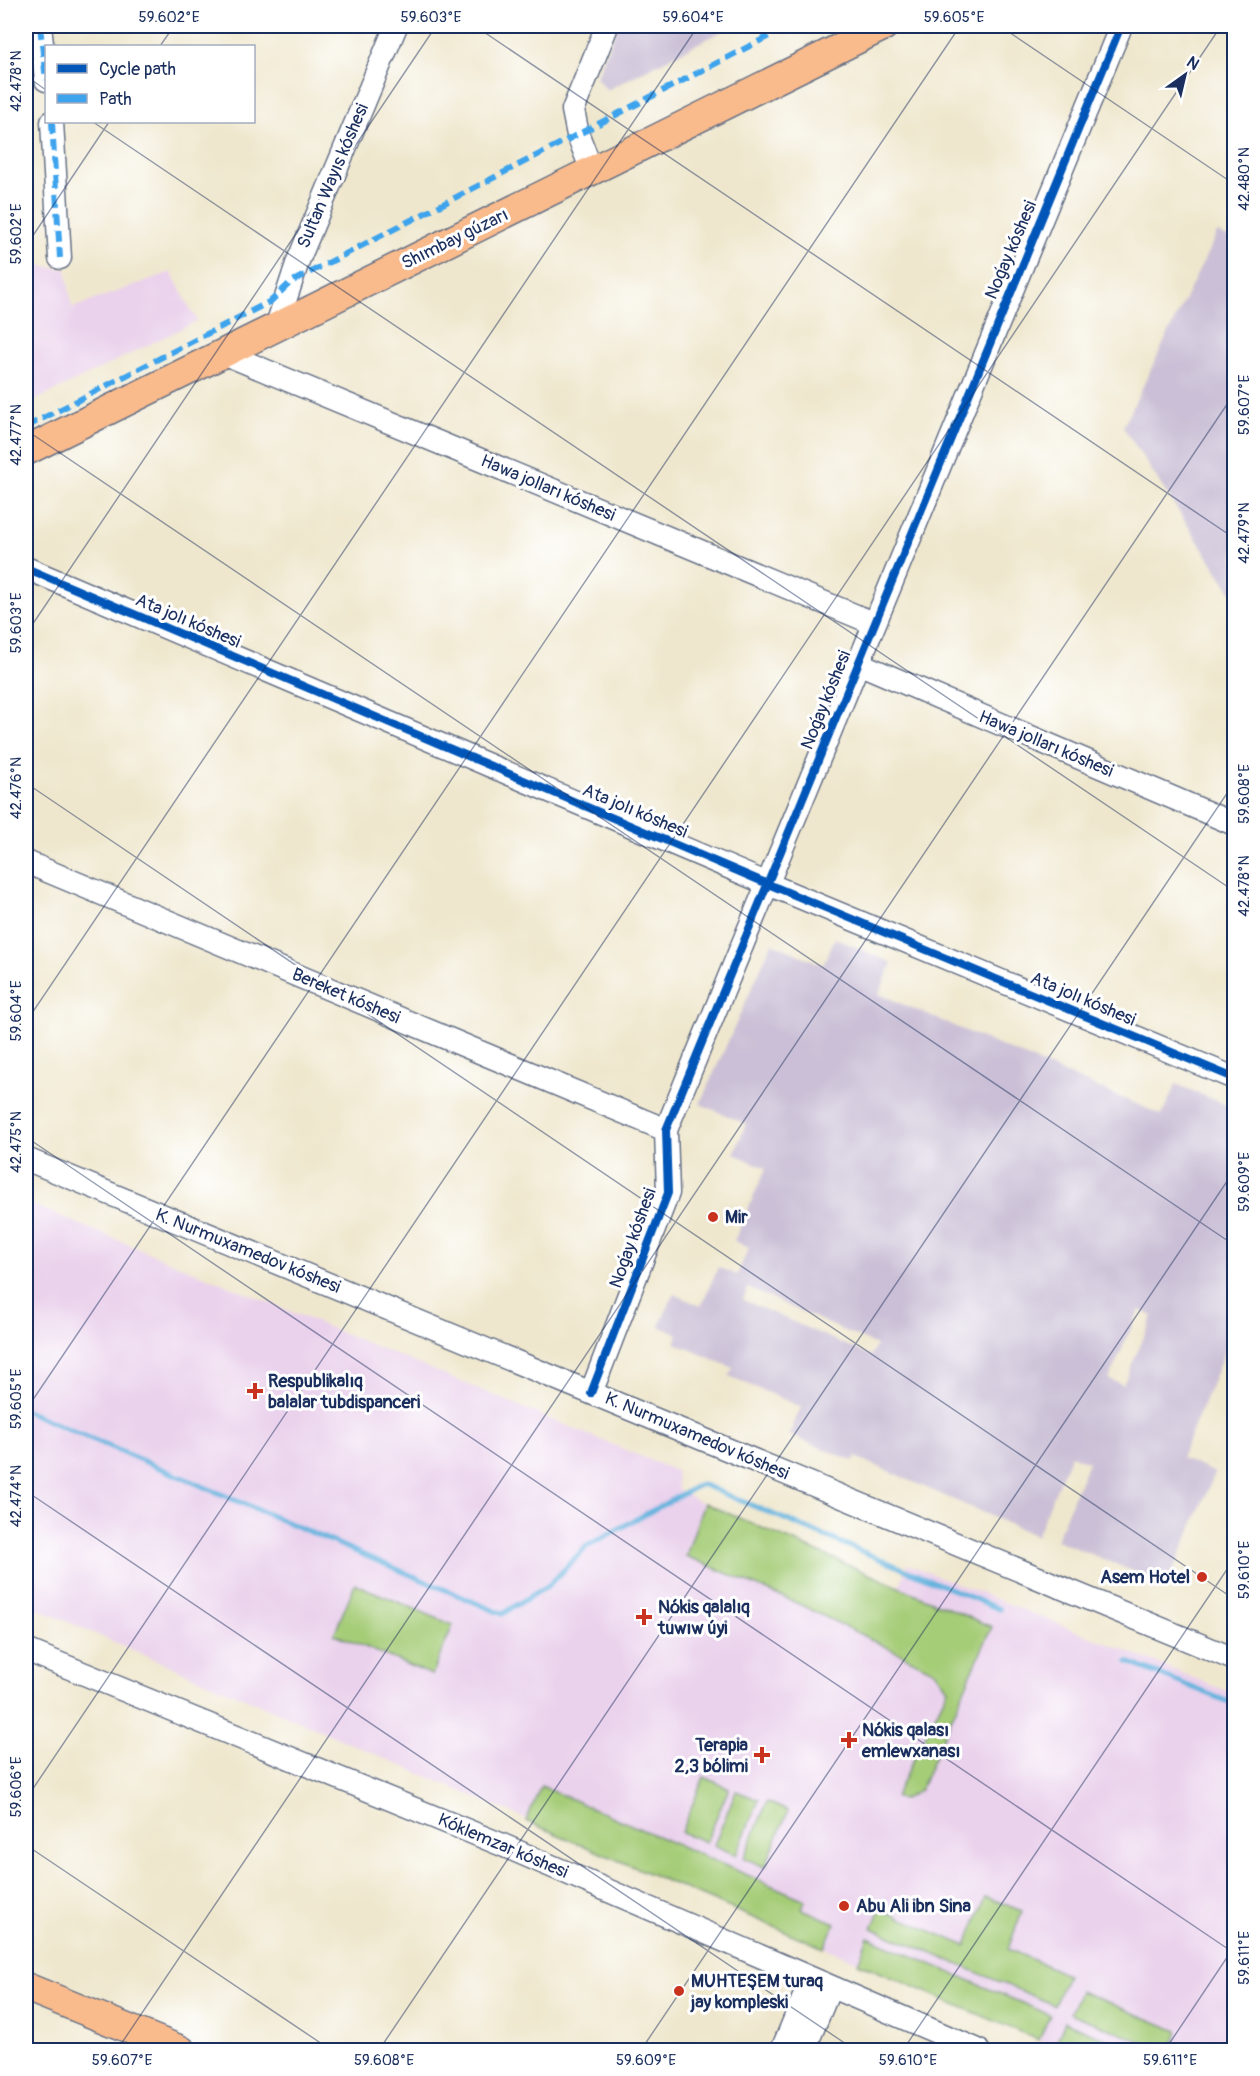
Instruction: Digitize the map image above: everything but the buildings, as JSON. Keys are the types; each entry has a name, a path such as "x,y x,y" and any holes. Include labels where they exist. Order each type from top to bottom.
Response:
{"main road":[{"name":"Shımbay gúzarı","path":"26,451 884,26"},
{"path":"26,1986 181,2050"}],"street":[{"path":"40,26 45,71"},
{"name":"Sultan Wayıs kóshesi","path":"276,328 298,261 396,26"},
{"path":"592,171 578,135 573,110 608,26"},
{"name":"Noǵay kóshesi","path":"591,1393 668,1192 666,1130 873,623 1121,26"},
{"path":"52,123 60,258"},
{"name":"Hawa jolları kóshesi","path":"223,353 873,623"},
{"name":"Ata jolı kóshesi","path":"26,568 768,884 1234,1078"},
{"name":"Hawa jolları kóshesi","path":"858,663 1234,824"},
{"name":"Bereket kóshesi","path":"26,862 666,1130"},
{"name":"K. Nurmuxamedov kóshesi","path":"26,1159 1234,1659"},
{"name":"Kóklemzar kóshesi","path":"26,1650 500,1844 978,2050"},
{"path":"782,2050 821,1984"},
{"path":"804,2050 821,1984"}],"shaded area":[{"path":"618,26 732,26 607,90 596,78"},
{"path":"1217,233 1234,239 1234,596 1123,427"},
{"path":"26,264 66,269 72,308 171,272 197,321 26,405"},
{"path":"835,938 892,963 879,994 1162,1115 1176,1084 1234,1108 1234,1329 1181,1458 1215,1473 1167,1585 1056,1540 1088,1462 1071,1455 1036,1536 856,1457 854,1461 789,1435 801,1407 729,1376 733,1368 675,1343 678,1334 659,1326 674,1294 701,1306 718,1267 737,1275 749,1248 734,1241 766,1168 734,1154 746,1124 700,1104 772,943 823,965","holes":["748,1288 876,1345 871,1356 743,1300","1139,1310 1153,1316 1123,1385 1109,1379"]},
{"path":"26,1202 676,1471 678,1489 696,1500 899,1587 908,1564 1234,1694 1234,2050 1063,2050 26,1604"}],"green space":[{"path":"704,1503 992,1627 920,1790 902,1800 895,1797 948,1689 935,1671 801,1605 686,1556"},
{"path":"355,1584 453,1625 432,1675 334,1634"},
{"path":"704,1777 729,1788 706,1842 681,1832"},
{"path":"541,1786 805,1900 802,1909 835,1923 824,1948 526,1821"},
{"path":"736,1791 759,1800 736,1855 714,1845"},
{"path":"767,1802 788,1811 765,1867 744,1858"},
{"path":"986,1897 1022,1911 1008,1949 1067,1975 1054,2005 872,1928 880,1909 966,1946"},
{"path":"868,1937 1050,2015 1039,2040 858,1963"},
{"path":"1080,1991 1178,2031 1171,2050 1162,2050 1070,2013"},
{"path":"1065,2022 1133,2050 1063,2050 1054,2047"}],"waterway":[{"path":"26,1411 502,1614 549,1585 587,1546 701,1484 999,1609"},
{"path":"1128,1662 1234,1704"}],"marked path":[{"path":"40,26 45,71"},
{"path":"26,427 271,301 291,282 777,32"},
{"path":"52,123 60,258"}],"cycle path":[{"path":"591,1393 668,1193 666,1130 1121,26"},
{"path":"26,568 768,884 1234,1078"}],"place":[{"name":"Mir","path":"713,1217"},
{"name":"Respublikalıq balalar tubdispanceri","path":"255,1391"},
{"name":"Asem Hotel","path":"1202,1577"},
{"name":"Nókis qalalıq tuwıw úyi","path":"644,1617"},
{"name":"Nókis qalası emlewxanası","path":"849,1740"},
{"name":"Terapia 2,3 bólimi","path":"762,1755"},
{"name":"Abu Ali ibn Sina","path":"844,1906"},
{"name":"MUHTEŞEM turaq jay kompleski","path":"679,1991"}]}
